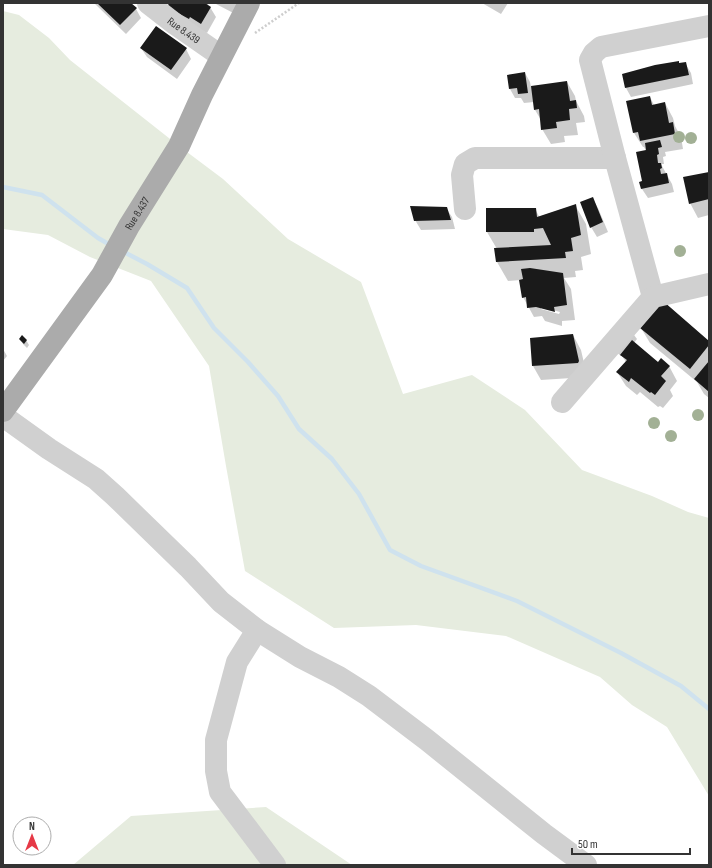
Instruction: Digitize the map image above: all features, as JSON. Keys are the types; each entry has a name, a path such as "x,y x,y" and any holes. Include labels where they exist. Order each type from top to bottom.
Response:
{"main road":[{"name":"Rue 8.437","path":"3,411 102,275 129,226 179,146 202,95 248,3"}],"street":[{"name":"Rue 8.439","path":"148,3 221,56"},
{"path":"653,297 590,60 594,53 601,48 709,26"},
{"path":"465,209 462,175 465,164 475,158 615,158"},
{"path":"562,402 653,297 709,284"},
{"path":"3,416 49,449 96,479 188,567 221,602 257,630 300,658 339,677 369,696 427,740 544,834 586,865"},
{"path":"257,630 237,662 216,740 216,771 220,792 275,865"}],"path":[{"path":"254,34 299,3"}],"shaded area":[{"path":"3,11 19,15 49,38 70,60 223,179 288,239 361,282 403,394 472,375 525,410 582,470 652,496 688,512 709,518 709,796 667,727 632,705 600,677 506,636 416,625 334,628 245,571 209,366 151,281 90,257 48,235 3,229"},
{"path":"266,807 352,865 73,865 131,816"}],"building":[{"path":"97,3 131,3 137,8 120,25"},
{"path":"169,3 205,3 211,7 201,24 190,17 189,19 167,7"},
{"path":"156,26 187,48 171,70 140,48"},
{"path":"679,61 679,63 686,62 689,75 625,88 622,74 655,65"},
{"path":"525,72 528,93 518,94 517,88 509,89 507,75"},
{"path":"567,81 570,101 576,100 577,108 569,109 570,120 556,122 557,128 541,130 539,109 534,110 531,86"},
{"path":"650,96 652,105 665,102 669,123 673,122 675,134 640,141 638,132 633,133 626,101"},
{"path":"660,140 662,147 658,148 658,163 661,163 661,174 667,173 669,183 641,189 639,182 642,181 636,152 646,150 645,143"},
{"path":"709,172 709,199 689,204 683,177"},
{"path":"593,197 603,222 590,228 580,202"},
{"path":"576,204 581,235 571,238 573,251 565,252 566,258 496,262 494,248 551,245 543,228 534,229 534,232 486,232 486,208 536,208 537,217"},
{"path":"410,206 447,207 451,220 414,221"},
{"path":"530,268 563,273 567,305 554,307 555,312 536,307 527,308 526,297 522,298 519,280 523,279 521,269"},
{"path":"663,301 709,341 709,345 690,369 640,328"},
{"path":"573,334 579,361 578,363 532,366 530,338"},
{"path":"22,335 27,340 24,344 19,339"},
{"path":"632,340 658,362 661,358 670,366 661,376 666,381 655,395 651,392 650,393 631,378 629,382 616,372 627,360 620,355"},
{"path":"709,361 709,392 694,379"}],"waterway":[{"path":"3,187 42,195 98,238 112,246"},
{"path":"122,251 187,288 214,328 248,362 278,396 299,429 332,459 359,494 390,550 421,566 517,601 621,653 681,686 709,709"}]}
